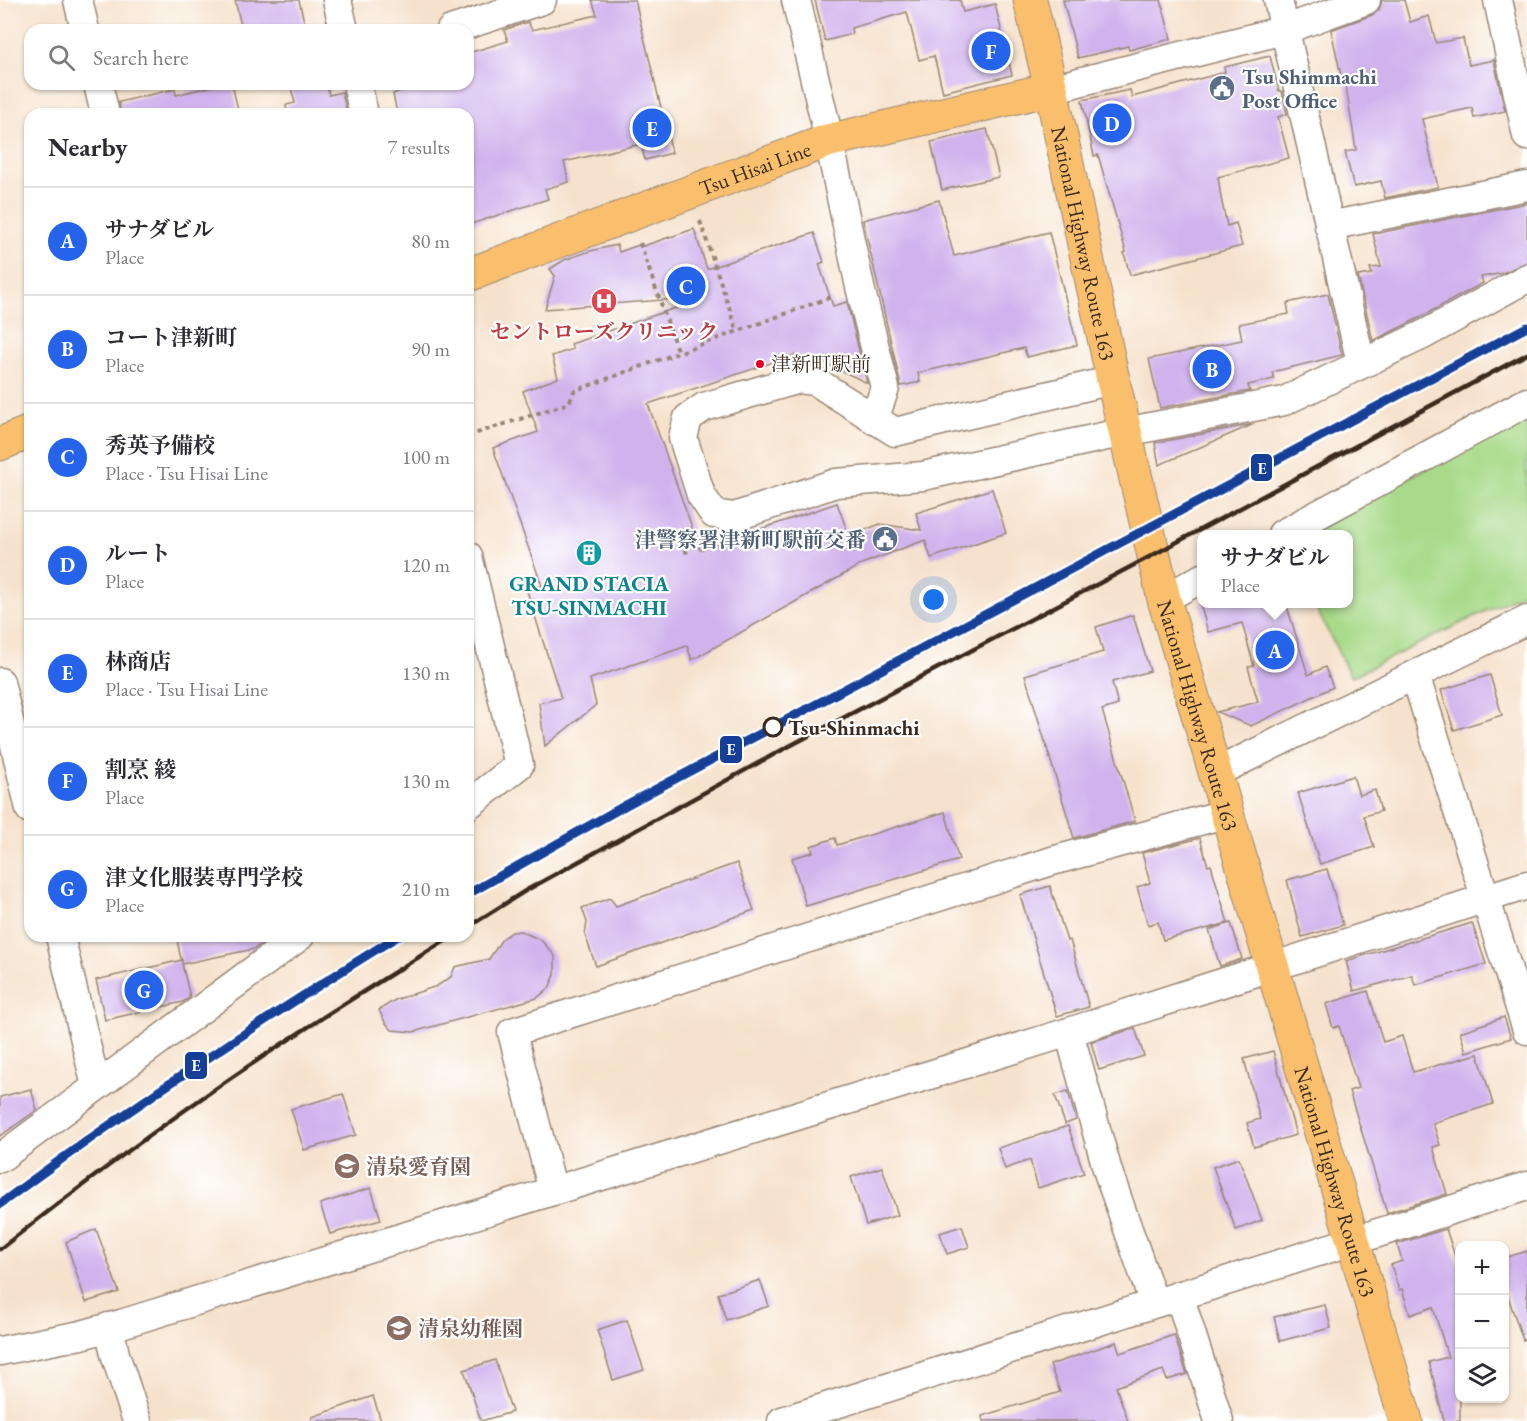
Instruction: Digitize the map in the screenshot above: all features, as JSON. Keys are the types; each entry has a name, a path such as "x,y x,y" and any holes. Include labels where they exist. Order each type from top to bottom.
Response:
{"main road":[{"name":"National Highway Route 163","path":"1030,0 1113,380 1164,598 1406,1421"},
{"name":"Tsu Hisai Line","path":"474,273 827,141 1051,89"},
{"path":"0,444 24,434"}],"street":[{"path":"78,0 84,24"},
{"path":"337,0 343,24"},
{"path":"469,24 542,0"},
{"path":"796,0 885,388 874,420"},
{"path":"1278,0 1361,363"},
{"path":"1051,89 1284,30 1366,0"},
{"path":"1498,0 1527,136"},
{"path":"99,90 104,108"},
{"path":"358,90 363,108"},
{"path":"1329,226 1527,186"},
{"path":"1113,380 895,432 815,381 799,379 704,407 688,418 683,438 701,495 714,514 734,517 836,483 922,476 1125,432 1284,401 1425,334 1527,278"},
{"path":"1289,530 1527,402"},
{"path":"474,581 519,765 474,800"},
{"path":"1164,598 1197,581"},
{"path":"1215,773 1527,620"},
{"path":"1415,675 1527,1030"},
{"path":"0,682 9,761 24,795"},
{"path":"553,1191 512,1032 1052,861 1228,813"},
{"path":"0,1351 109,1327 1069,1032 1527,885"},
{"path":"61,942 96,1086"},
{"path":"0,1158 288,942"},
{"path":"1069,1032 1108,1172 1219,1421"},
{"path":"782,1421 1527,1186"},
{"path":"109,1327 115,1354 137,1421"}],"path":[{"path":"691,193 737,331"},
{"path":"631,216 678,353"},
{"path":"474,434 569,403 574,391 860,287"},
{"path":"682,541 687,554"}],"green space":[{"path":"1527,415 1527,591 1351,677 1316,608 1353,608 1353,530 1311,530"}],"building":[{"path":"235,0 299,0 305,24 241,24"},
{"path":"592,0 635,0 672,153 645,160 641,144 564,162 569,182 545,189 548,199 474,223 474,108 396,108 393,94 400,90 474,90 474,51 508,41 504,30 528,22 532,30 597,15"},
{"path":"815,0 960,0 963,12 995,4 1012,75 943,92 934,56 919,60 907,12 851,28 852,34 825,41"},
{"path":"1063,0 1161,0 1171,39 1129,50 1128,46 1078,58"},
{"path":"1382,0 1404,0 1410,22 1429,16 1436,43 1463,38 1469,65 1494,60 1505,111 1474,118 1472,108 1422,119 1438,187 1385,198 1381,181 1354,187 1345,152 1356,150 1345,80 1342,80 1331,30 1372,15 1379,10"},
{"path":"1270,56 1287,114 1278,117 1289,158 1218,177 1227,226 1236,223 1242,246 1130,275 1124,253 1126,252 1098,155 1094,156 1082,100 1130,90 1132,97 1225,72 1224,67"},
{"path":"171,90 175,90 176,95 196,90 233,90 238,108 120,108 119,102"},
{"path":"292,90 328,90 329,95 342,92 346,108 286,108 286,105 295,103"},
{"path":"987,129 999,177 942,190 931,142"},
{"path":"939,200 954,256 1049,232 1077,345 1027,357 1024,348 918,373 920,382 901,386 863,220"},
{"path":"1527,203 1527,262 1503,273 1481,277 1483,283 1373,341 1358,276 1372,274 1370,268 1381,267 1373,234"},
{"path":"694,229 707,269 814,233 824,262 819,264 833,306 847,302 867,383 819,360 795,355 648,404 700,550 837,503 849,536 880,524 921,530 916,513 992,489 1006,533 931,558 925,540 864,563 692,660 687,646 590,679 596,705 545,746 539,703 561,698 527,591 542,586 493,448 538,432 523,391 558,378 552,356 573,349 571,344 690,303 689,298 545,309 555,276 550,269 564,260 590,251 617,245 619,252"},
{"path":"1328,294 1342,355 1272,372 1274,379 1248,385 1250,391 1160,408 1149,359 1242,340 1239,324 1289,314 1287,303"},
{"path":"1254,424 1159,465 1155,443"},
{"path":"1201,608 1288,608 1308,675 1325,667 1333,687 1251,726 1217,712 1258,702 1248,667 1254,666 1242,623 1208,632"},
{"path":"1133,615 1150,671 1112,682 1118,705 1102,710 1135,821 1074,838 1025,675 1103,652 1096,627"},
{"path":"1490,675 1502,715 1454,730 1441,690"},
{"path":"1353,776 1359,795 1375,790 1381,811 1364,816 1374,847 1320,864 1298,793"},
{"path":"945,812 959,860 806,906 792,858 813,852 811,846 835,838 837,845"},
{"path":"1200,838 1208,866 1211,865 1228,923 1163,940 1158,922 1148,925 1137,887 1150,883 1142,853"},
{"path":"737,863 754,910 596,966 585,935 587,922 582,908 610,898 616,906"},
{"path":"1327,869 1343,925 1302,937 1287,880"},
{"path":"1050,886 1067,941 1070,940 1089,1007 1057,1016 1020,895"},
{"path":"1231,923 1242,959 1220,966 1209,930"},
{"path":"1472,923 1486,964 1415,985 1412,975 1354,991 1346,961"},
{"path":"521,931 542,941 555,956 555,975 549,988 537,998 413,1032 392,1030 385,1022 379,1010 395,1000 437,986 451,977 455,967 489,959 502,939 512,932"},
{"path":"177,942 264,942 254,949 182,964 190,997 183,1002 105,1020 96,980 181,960"},
{"path":"1368,991 1383,1042 1402,1036 1413,1072 1478,1054 1493,1104 1433,1123 1440,1145 1433,1147 1447,1194 1387,1213 1349,1091 1358,1088 1339,1026 1333,1028 1326,1004"},
{"path":"1504,1017 1511,1038 1466,1052 1460,1032"},
{"path":"1135,1028 1144,1056 1099,1070 1091,1042"},
{"path":"1273,1051 1296,1135 1254,1147 1247,1123 1260,1119 1244,1059"},
{"path":"31,1089 37,1110 0,1136 0,1097"},
{"path":"1068,1091 1076,1120 1065,1124 1055,1095"},
{"path":"343,1094 356,1135 304,1150 291,1109"},
{"path":"1068,1126 1084,1173 1038,1188 1030,1160 1005,1169 998,1148"},
{"path":"1239,1158 1262,1220 1236,1230 1213,1167"},
{"path":"882,1167 898,1215 866,1225 851,1177"},
{"path":"371,1188 381,1220 330,1234 320,1204"},
{"path":"962,1226 969,1247 947,1254 940,1233"},
{"path":"96,1229 119,1292 86,1302 66,1242"},
{"path":"1446,1229 1455,1256 1455,1403 1460,1403 1460,1421 1444,1421 1429,1362 1448,1357 1433,1307 1410,1315 1391,1265 1402,1261 1397,1244"},
{"path":"1527,1251 1527,1339 1523,1340 1509,1299 1509,1256"},
{"path":"760,1280 769,1306 726,1320 718,1294"},
{"path":"1325,1305 1331,1328 1280,1341 1274,1317"},
{"path":"627,1320 644,1370 613,1380 597,1330"},
{"path":"1174,1335 1187,1374 1167,1380 1163,1370 1116,1387 1128,1421 983,1421 982,1416 1060,1392 1050,1365 1116,1342 1120,1353"},
{"path":"495,1360 512,1412 481,1421 464,1370"},
{"path":"373,1396 381,1421 312,1421 312,1417"}],"railway":[{"path":"1200,530 1527,354"},
{"path":"474,923 525,891 782,750 1197,531"},
{"path":"0,1249 172,1119 231,1078 443,942"}],"transit line":[{"name":"E","path":"474,891 626,805 1527,327"},
{"name":"E","path":"0,1204 97,1133 196,1066 389,942"}],"place":[{"name":"割烹 綾","path":"991,51"},
{"name":"Tsu Shimmachi Post Office","path":"1222,88"},
{"name":"ルート","path":"1112,123"},
{"name":"林商店","path":"652,128"},
{"name":"秀英予備校","path":"686,286"},
{"name":"セントローズクリニック","path":"604,301"},
{"name":"津新町駅前","path":"760,364"},
{"name":"コート津新町","path":"1212,369"},
{"name":"津警察署津新町駅前交番","path":"885,539"},
{"name":"GRAND STACIA TSU-SINMACHI","path":"589,553"},
{"name":"サナダビル","path":"1275,650"},
{"name":"Tsu-Shinmachi","path":"773,727"},
{"name":"津文化服装専門学校","path":"144,990"},
{"name":"清泉愛育園","path":"347,1166"},
{"name":"清泉幼稚園","path":"399,1328"}]}
